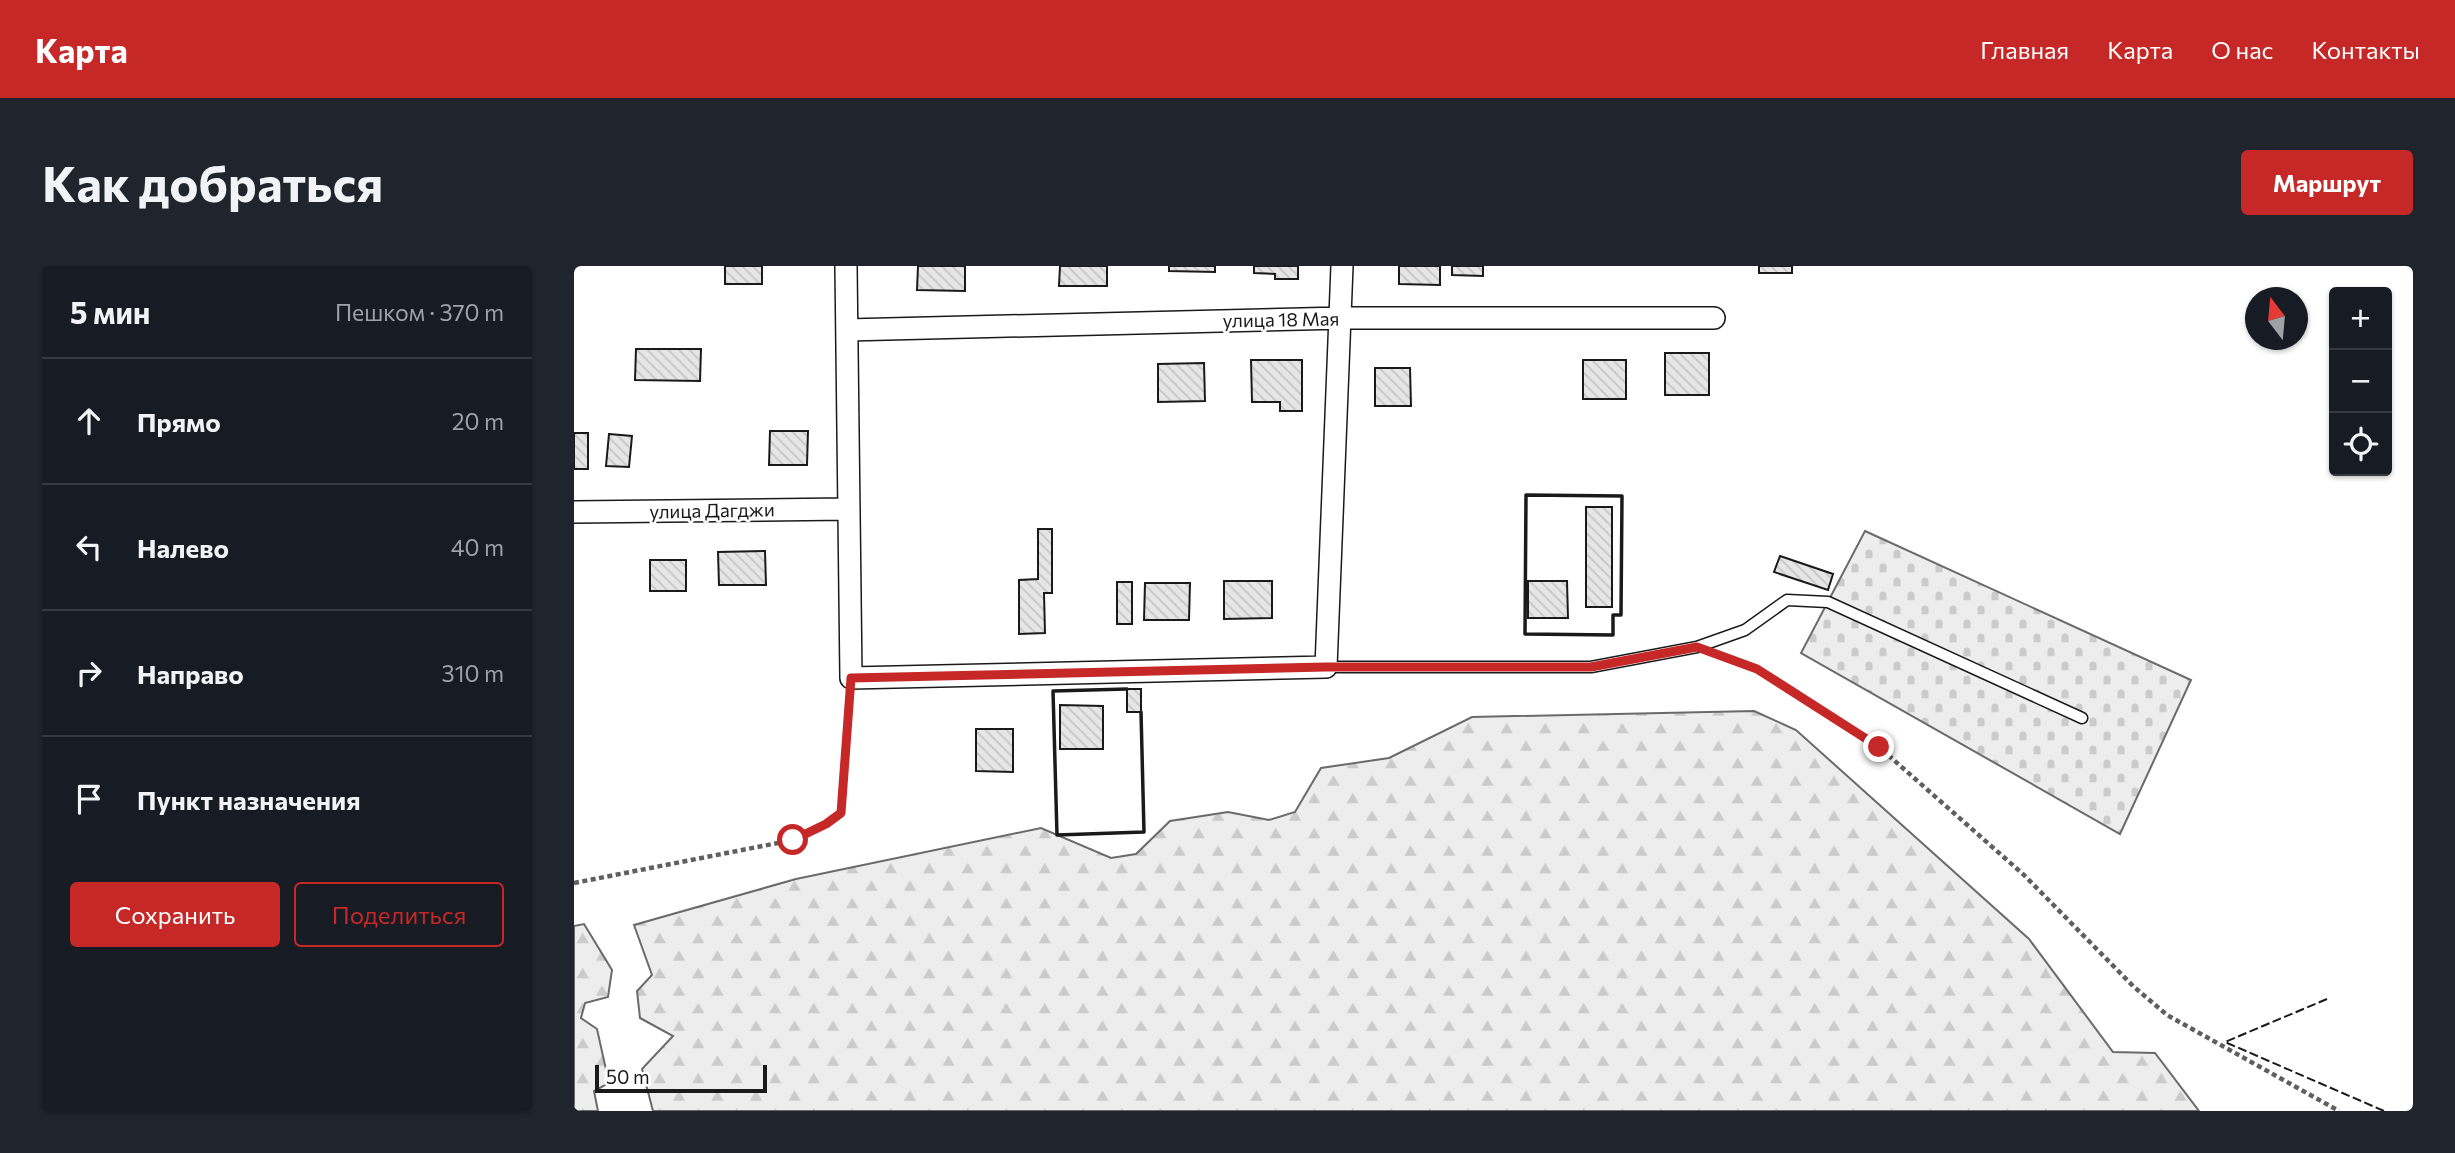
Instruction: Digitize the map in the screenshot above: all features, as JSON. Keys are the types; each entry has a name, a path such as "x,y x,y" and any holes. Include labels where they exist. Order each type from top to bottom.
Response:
{"street":[{"path":"846,266 851,678 1326,667 1342,266"},
{"name":"улица 18 Мая","path":"847,330 1342,318 1714,318"},
{"name":"улица Дагджи","path":"574,512 849,509"}],"lane":[{"path":"1326,667 1591,667 1697,647 1745,631 1787,600 1828,601 2082,718"}],"path":[{"path":"1697,647 1757,669 1879,747 2024,875 2133,986 2166,1014 2339,1111"},
{"path":"574,883 793,840 826,824 841,813 851,678"}],"green space":[{"path":"1865,531 2191,680 2120,834 1801,653"},
{"path":"1754,711 1796,730 2029,939 2113,1052 2155,1053 2199,1111 653,1111 642,1069 673,1036 640,1018 637,991 652,975 634,925 796,879 1041,828 1111,858 1136,854 1170,821 1228,812 1269,820 1295,812 1321,768 1389,758 1472,717"},
{"path":"584,924 612,970 608,997 585,1003 581,1018 597,1029 609,1083 594,1091 598,1111 574,1111 574,926"}],"building":[{"path":"725,266 762,266 762,284 725,284"},
{"path":"918,266 965,266 965,291 917,290"},
{"path":"1060,266 1107,266 1107,286 1059,286"},
{"path":"1169,266 1215,266 1215,272 1169,271"},
{"path":"1254,266 1298,266 1298,279 1275,279 1275,274 1254,273"},
{"path":"1399,266 1440,266 1440,285 1399,284"},
{"path":"1452,266 1483,266 1483,276 1452,275"},
{"path":"1759,266 1792,266 1792,273 1759,273"},
{"path":"636,349 701,349 700,381 635,380"},
{"path":"1665,353 1709,353 1709,395 1665,395"},
{"path":"1251,360 1302,360 1302,411 1280,411 1280,402 1252,402"},
{"path":"1583,360 1626,360 1626,399 1583,399"},
{"path":"1204,363 1205,401 1158,402 1158,364"},
{"path":"1375,368 1410,368 1411,406 1375,406"},
{"path":"770,431 808,431 807,465 769,465"},
{"path":"574,433 588,433 588,469 574,469"},
{"path":"609,434 632,436 629,467 606,466"},
{"path":"1586,507 1612,507 1612,607 1586,607"},
{"path":"1038,529 1052,529 1052,593 1044,593 1045,633 1019,634 1019,580 1038,579"},
{"path":"765,551 766,585 719,585 718,552"},
{"path":"1780,556 1833,574 1828,590 1774,572"},
{"path":"650,560 686,560 686,591 650,591"},
{"path":"1224,581 1272,581 1272,618 1224,619"},
{"path":"1528,581 1567,581 1568,618 1528,618"},
{"path":"1117,582 1132,582 1132,624 1117,624"},
{"path":"1145,583 1190,583 1189,620 1144,620"},
{"path":"1127,689 1141,689 1141,712 1127,712"},
{"path":"1060,705 1103,706 1103,749 1060,749"},
{"path":"976,729 1013,729 1013,772 976,771"}],"fence":[{"path":"2327,999 2225,1042 2384,1111"}],"wall":[{"path":"1526,495 1622,496 1621,615 1613,615 1613,635 1525,634 1526,495"},
{"path":"1127,689 1053,691 1057,835 1144,832 1141,712"}],"route":[{"path":"793,840 826,824 841,813 851,678 1326,667 1591,667 1697,647 1757,669 1879,747"}]}
